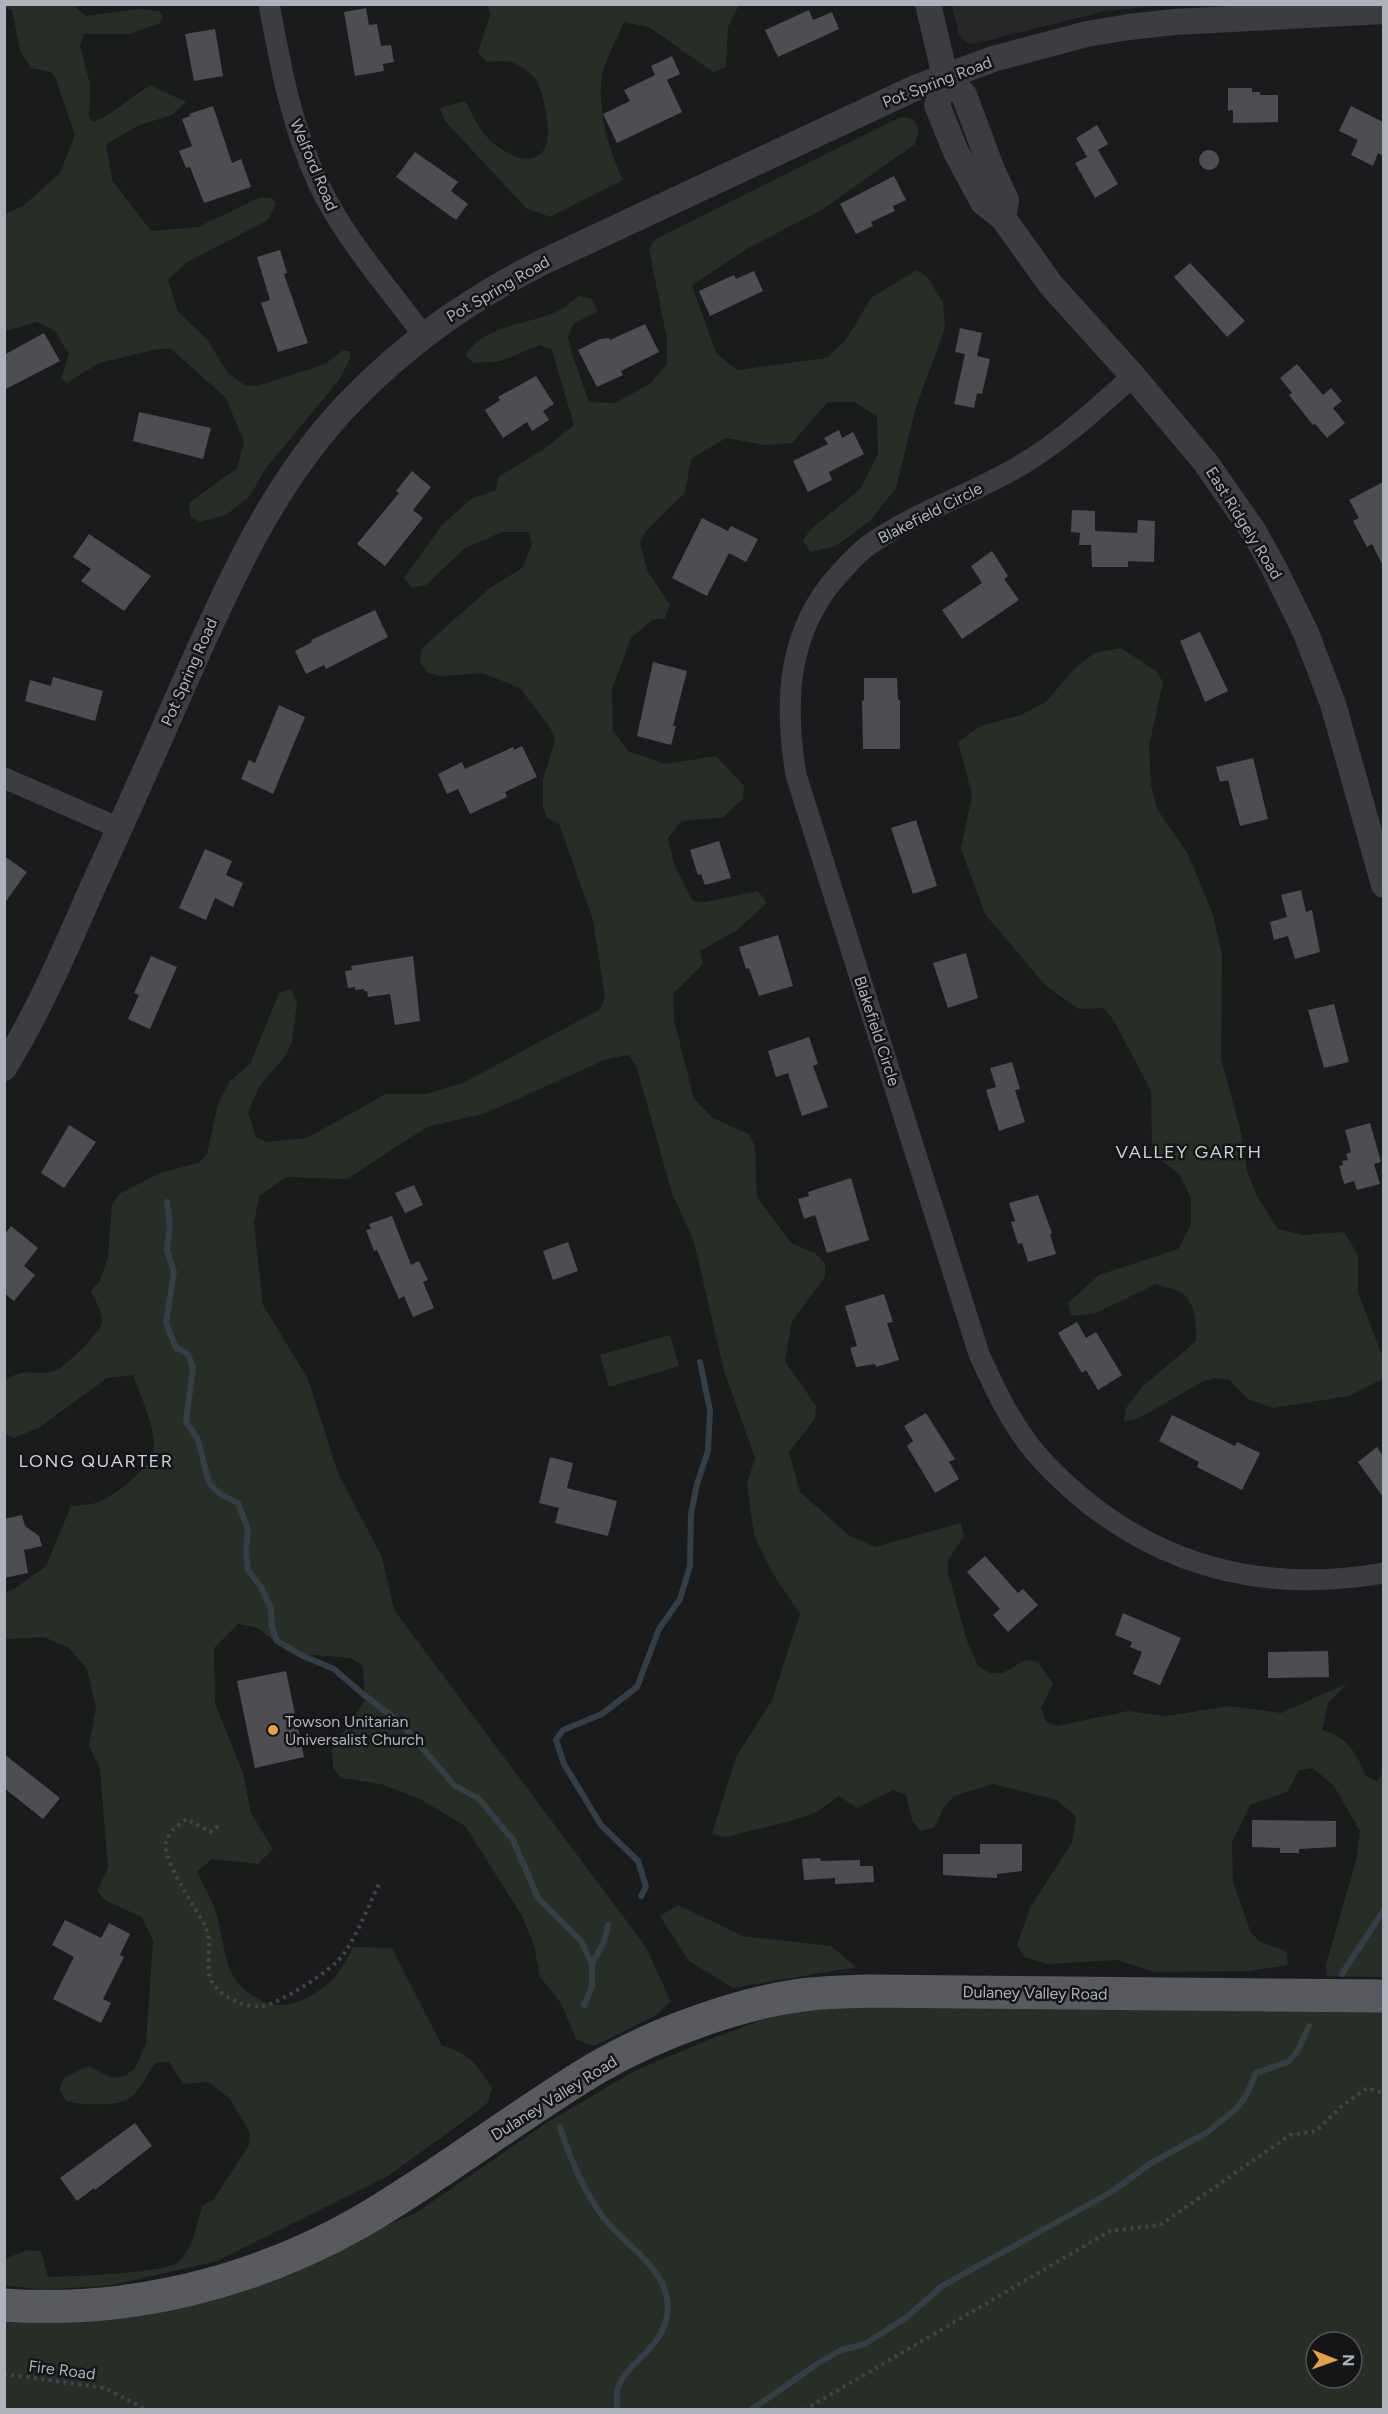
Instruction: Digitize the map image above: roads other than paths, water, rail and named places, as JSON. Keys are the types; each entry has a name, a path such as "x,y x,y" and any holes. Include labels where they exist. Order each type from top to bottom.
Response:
{"main road":[{"name":"Dulaney Valley Road","path":"4,2305 78,2306 145,2299 214,2283 303,2250 370,2216 601,2065 706,2019 756,2004 809,1994 867,1991 1383,1996"}],"street":[{"name":"Welford Road","path":"269,4 287,101 319,186 338,219 423,335"},
{"name":"East Ridgely Road","path":"928,4 945,76 964,95 992,170 1006,200 1003,218 1052,285 1186,437 1221,483 1254,532 1290,599 1333,704 1383,885"},
{"name":"Pot Spring Road","path":"4,1068 42,1000 224,594 261,522 300,462 346,406 423,335 495,287 543,262 915,87 993,59 1087,34 1174,22 1321,9 1383,11"},
{"name":"Blakefield Circle","path":"1133,376 1072,431 1033,458 1006,474 896,528 867,546 825,590 808,619 795,656 789,693 789,733 796,775 979,1354 998,1396 1028,1443 1064,1483 1106,1517 1154,1546 1205,1567 1255,1577 1306,1580 1358,1578 1383,1573"},
{"path":"4,778 119,828"}],"waterway":[{"path":"167,1202 170,1224 167,1250 174,1272 166,1323 176,1348 188,1354 193,1368 186,1422 198,1440 209,1483 220,1494 238,1503 248,1530 246,1552 248,1570 261,1587 271,1608 272,1627 277,1641 303,1656 334,1669 402,1724 454,1785 479,1799 513,1840 538,1898 581,1941 592,1964 592,1987 584,2005"},
{"path":"641,1896 646,1887 638,1861 601,1825 564,1764 556,1740 563,1730 602,1714 637,1687 659,1629 680,1599 690,1566 691,1514 697,1484 708,1451 710,1410 700,1362"},
{"path":"1342,1974 1384,1910"},
{"path":"592,1964 604,1942 608,1925"},
{"path":"751,2410 817,2364 841,2350 865,2344 907,2317 942,2286 1113,2191 1151,2163 1206,2133 1236,2109 1247,2094 1256,2073 1288,2062 1297,2052 1309,2026"},
{"path":"560,2127 589,2196 603,2217 647,2261 663,2286 667,2300 664,2328 651,2347 623,2378 618,2387 617,2410"}],"place":[{"name":"Towson Unitarian Universalist Church","path":"273,1730"}],"district":[{"name":"VALLEY GARTH","path":"1189,1152"},
{"name":"LONG QUARTER","path":"96,1461"}]}
